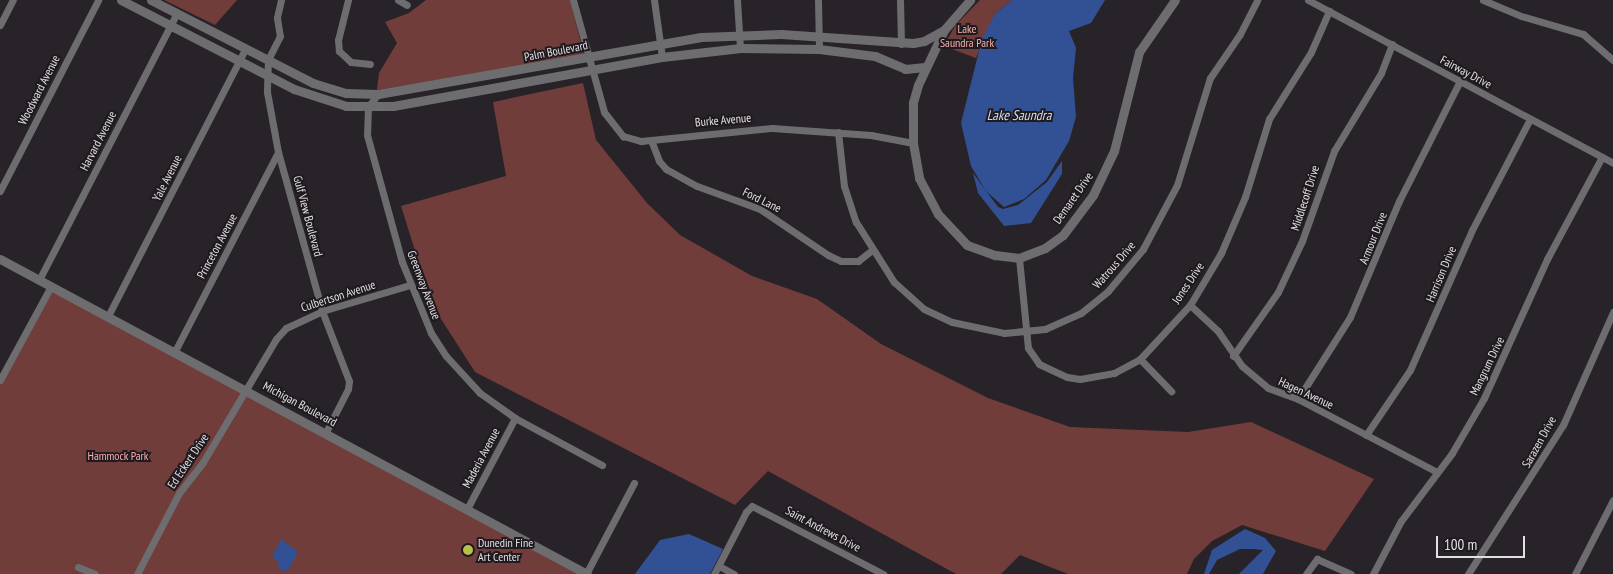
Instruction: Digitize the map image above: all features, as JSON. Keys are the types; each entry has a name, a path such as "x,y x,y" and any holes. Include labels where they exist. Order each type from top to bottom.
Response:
{"street":[{"path":"0,25 13,0"},
{"name":"Woodward Avenue","path":"0,191 98,0"},
{"name":"Palm Boulevard","path":"121,0 268,76 326,102 368,108 393,106 662,57 740,48 819,49 876,56 905,69 925,68"},
{"name":"Palm Boulevard","path":"150,0 326,88 346,93 378,94 521,70 659,43 738,34 818,36 901,44 924,41 944,30 970,0"},
{"name":"Gulf View Boulevard","path":"281,0 277,18 280,36 268,60 267,92 278,152 322,311 349,381 348,389 326,432"},
{"path":"348,0 338,40 339,51 351,62 370,64"},
{"path":"398,0 406,5"},
{"name":"Burke Avenue","path":"573,0 604,112 615,130 632,140 651,140 772,128 838,132 913,143"},
{"path":"654,0 662,57"},
{"path":"737,0 740,48"},
{"path":"818,0 819,49"},
{"path":"900,0 901,44"},
{"name":"Demaret Drive","path":"944,30 918,85 914,104 913,143 922,185 953,233 980,252 1019,258 1045,248 1063,234 1097,190 1114,151 1139,52 1175,0"},
{"name":"Watrous Drive","path":"838,132 844,186 856,222 894,282 924,309 952,322 978,329 1026,332 1060,324 1081,313 1108,291 1143,249 1179,179 1202,96 1210,78 1240,34 1257,0"},
{"name":"Fairway Drive","path":"1308,0 1613,163"},
{"path":"1483,0 1521,16 1584,34 1613,60"},
{"name":"Jones Drive","path":"1019,258 1026,332 1032,357 1067,377 1105,376 1140,359 1190,305 1236,221 1270,119 1311,52 1329,11"},
{"name":"Harvard Avenue","path":"40,280 177,14"},
{"name":"Middlecoff Drive","path":"1233,356 1278,292 1306,233 1334,150 1381,74 1392,44"},
{"name":"Yale Avenue","path":"108,316 245,49"},
{"path":"905,69 918,85"},
{"path":"521,70 523,83"},
{"name":"Armour Drive","path":"1298,399 1350,317 1400,201 1460,81"},
{"path":"368,108 378,94"},
{"name":"Greenway Avenue","path":"368,108 367,136 410,285 431,333 446,356 480,392 515,418 602,465"},
{"name":"Harrison Drive","path":"1366,435 1410,370 1472,230 1530,119"},
{"name":"Ford Lane","path":"651,140 658,161 666,169 697,186 760,209 828,255 841,260 858,261 872,250"},
{"name":"Princeton Avenue","path":"175,351 278,152"},
{"name":"Mangrum Drive","path":"1373,574 1401,521 1437,472 1484,398 1547,259 1602,157"},
{"name":"Michigan Boulevard","path":"0,259 245,388 586,574"},
{"name":"Culbertson Avenue","path":"245,388 272,344 286,328 322,311 410,285"},
{"path":"0,380 51,286"},
{"name":"Hagen Avenue","path":"1190,305 1218,331 1233,356 1268,388 1298,399 1437,472"},
{"name":"Sarazen Drive","path":"1468,574 1562,425 1613,312"},
{"path":"1140,359 1171,391"},
{"name":"Ed Eckert Drive","path":"137,574 179,493 203,462 245,388"},
{"name":"Maderia Avenue","path":"467,509 515,418"},
{"path":"586,574 634,483"},
{"path":"1575,574 1613,500"},
{"name":"Saint Andrews Drive","path":"719,566 746,512 752,506 883,574"},
{"path":"1306,574 1317,559 1351,574"},
{"path":"714,574 719,566 734,574"},
{"path":"78,567 95,574"}],"green space":[{"path":"164,0 237,0 215,25"},
{"path":"426,0 570,0 584,55 377,90 379,73 397,43 385,22 409,13"},
{"name":"Lake Saundra Park","path":"980,0 1012,0 995,14 976,58 944,46 955,26"},
{"path":"583,83 596,140 647,203 680,235 752,276 817,299 881,344 988,398 1070,427 1188,432 1251,422 1374,479 1325,551 1242,525 1212,541 1194,559 1187,574 1068,574 1020,555 1001,574 956,574 768,471 735,505 475,372 432,305 401,206 506,176 493,102"},
{"name":"Hammock Park","path":"51,286 585,574 0,574 0,379"}],"water":[{"name":"Lake Saundra","path":"1012,0 1105,0 1091,23 1069,31 1076,48 1073,78 1076,117 1069,141 1046,180 1024,199 1004,207 986,191 971,166 961,123 982,39 995,14"},
{"path":"1062,161 1062,174 1031,223 1004,226 978,193 973,173 998,207 1003,209 1018,205 1047,182"},
{"path":"1245,529 1265,538 1276,551 1263,574 1239,574 1263,550 1240,549 1217,560 1209,574 1204,574 1212,550"},
{"path":"689,534 723,549 710,574 635,574 660,540"},
{"path":"281,539 298,552 287,572 277,567 279,561 272,557"}],"place":[{"name":"Dunedin Fine Art Center","path":"468,550"}]}
